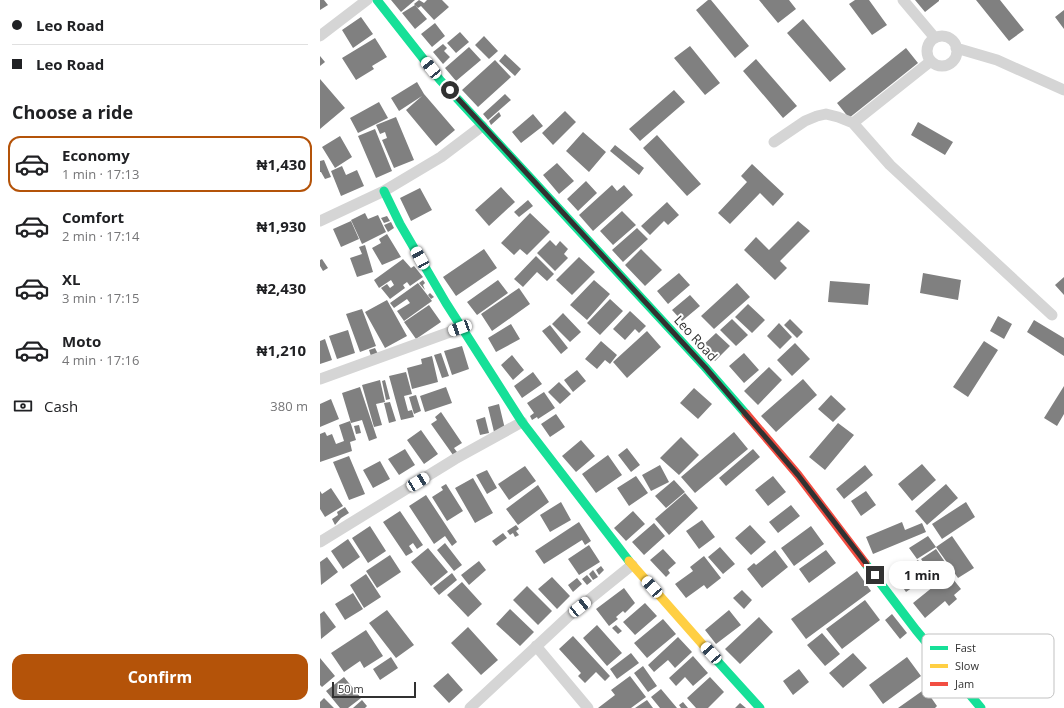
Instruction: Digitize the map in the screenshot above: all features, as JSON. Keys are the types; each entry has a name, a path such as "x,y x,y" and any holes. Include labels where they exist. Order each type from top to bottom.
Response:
{"street":[{"path":"320,36 367,0"},
{"name":"Leo Road","path":"377,0 440,80 705,367 798,475 922,637"},
{"path":"903,0 935,38"},
{"path":"939,36 948,38 955,44 956,48 955,57 949,64 940,65 931,61 927,53 928,44 939,36"},
{"path":"956,48 997,60 1064,90"},
{"path":"852,123 931,61"},
{"path":"774,142 805,121 817,116 826,114 852,123 890,165 1052,315"},
{"path":"320,221 384,191 441,157 482,126"},
{"path":"384,191 400,224 460,328 522,422 632,564 760,708"},
{"path":"320,379 460,328"},
{"path":"320,542 455,459 522,422"},
{"path":"470,708 536,646 632,564"},
{"path":"536,646 588,708"},
{"name":"Leo Road","path":"973,698 981,708"}],"building":[{"path":"320,0 324,0 328,5 320,10"},
{"path":"391,0 415,0 401,12"},
{"path":"419,0 424,3 427,0 442,0 449,7 434,20 421,6 418,8 414,4"},
{"path":"708,0 711,0 749,46 735,58 696,10"},
{"path":"759,0 789,0 796,9 778,23"},
{"path":"855,0 869,0 887,25 872,35 849,4"},
{"path":"915,0 939,0 939,1 925,12"},
{"path":"976,0 1000,0 1024,30 1009,41"},
{"path":"415,5 427,19 415,29 402,13"},
{"path":"1064,10 1064,29 1055,17"},
{"path":"361,17 373,34 353,48 342,30"},
{"path":"803,19 846,69 830,82 787,33"},
{"path":"435,23 445,36 432,47 421,34"},
{"path":"460,32 469,42 456,53 447,43"},
{"path":"484,36 498,51 489,59 475,45"},
{"path":"375,38 387,57 372,66 374,69 356,80 342,58"},
{"path":"443,44 447,48 444,51 450,57 443,64 433,52"},
{"path":"690,46 720,83 705,95 674,58"},
{"path":"469,47 481,60 456,81 445,68"},
{"path":"906,48 918,63 849,118 837,103"},
{"path":"505,54 521,69 515,76 499,61"},
{"path":"320,56 325,62 320,66"},
{"path":"756,59 797,106 783,118 743,71"},
{"path":"495,60 511,77 478,107 462,90"},
{"path":"320,79 345,108 320,129"},
{"path":"417,82 424,94 455,130 436,146 406,110 422,96 399,111 391,98"},
{"path":"674,90 685,102 640,141 629,129"},
{"path":"505,94 511,100 488,120 483,114"},
{"path":"379,102 388,118 358,133 350,118"},
{"path":"565,111 576,122 553,145 542,133"},
{"path":"499,112 501,116 491,125 489,121"},
{"path":"533,114 543,126 521,143 512,132"},
{"path":"396,117 414,160 394,168 382,140 387,138 385,132 380,134 376,125"},
{"path":"918,122 953,142 945,155 911,135"},
{"path":"375,129 392,171 376,178 358,136"},
{"path":"583,132 606,152 589,172 566,151"},
{"path":"657,135 701,184 687,196 643,148"},
{"path":"340,136 352,157 335,168 322,147"},
{"path":"615,145 644,168 639,175 610,151"},
{"path":"324,160 331,177 325,179 320,172 320,161"},
{"path":"557,163 574,181 559,194 543,175"},
{"path":"752,164 784,194 773,206 760,193 730,224 718,213 747,182 741,176"},
{"path":"342,166 346,175 357,170 364,186 341,196 331,171"},
{"path":"586,181 597,193 578,211 567,199"},
{"path":"612,185 617,191 624,185 633,195 593,231 579,215"},
{"path":"501,187 515,202 489,226 475,210"},
{"path":"420,188 432,210 411,221 400,198"},
{"path":"528,200 533,206 519,217 514,212"},
{"path":"667,202 679,215 668,225 664,221 650,235 641,226"},
{"path":"622,211 636,225 613,245 600,231"},
{"path":"365,213 368,219 378,215 386,232 362,244 351,220"},
{"path":"530,213 550,232 527,255 520,249 514,255 501,243"},
{"path":"387,216 390,221 384,223 381,218"},
{"path":"351,221 359,239 341,247 333,229"},
{"path":"798,221 810,231 780,261 787,268 775,280 744,250 756,237 769,250"},
{"path":"391,222 394,228 388,232 384,225"},
{"path":"637,228 648,239 623,262 612,250"},
{"path":"387,234 401,257 382,265 372,248 381,243 379,239"},
{"path":"550,240 556,246 560,241 568,249 564,254 568,258 555,271 537,253"},
{"path":"365,245 373,272 357,277 350,258 362,254 359,247"},
{"path":"484,249 497,268 456,296 443,277"},
{"path":"641,249 662,270 645,286 625,265"},
{"path":"536,256 554,274 547,281 537,272 523,287 514,279"},
{"path":"579,257 595,272 572,295 556,280"},
{"path":"322,259 328,268 323,271 320,266 320,260"},
{"path":"403,259 411,268 414,266 423,277 410,286 407,282 403,285 405,288 390,299 381,288 387,284 390,288 394,285 391,280 379,288 374,280"},
{"path":"679,273 690,285 668,304 657,291"},
{"path":"923,273 961,280 958,300 920,293"},
{"path":"1064,277 1064,295 1055,285"},
{"path":"423,280 425,283 423,285 425,290 419,283"},
{"path":"498,280 508,293 477,315 467,302"},
{"path":"594,280 610,294 587,320 570,305"},
{"path":"830,281 870,284 868,305 828,302"},
{"path":"418,283 432,301 404,321 397,311 410,303 407,299 394,308 390,303"},
{"path":"737,283 750,297 714,329 701,316"},
{"path":"519,288 530,304 492,331 481,314"},
{"path":"430,293 434,297 431,299 428,295"},
{"path":"690,295 700,306 682,321 672,310"},
{"path":"610,299 623,311 600,335 587,323"},
{"path":"387,300 407,336 385,348 365,312"},
{"path":"748,304 765,320 752,333 735,317"},
{"path":"429,305 441,322 416,339 404,322"},
{"path":"362,309 376,346 360,352 346,314"},
{"path":"630,311 646,326 639,333 635,329 625,340 613,329"},
{"path":"563,313 581,332 570,342 552,324"},
{"path":"998,316 1012,324 1004,339 990,331"},
{"path":"732,319 748,335 736,346 720,330"},
{"path":"790,319 803,332 797,338 784,325"},
{"path":"1034,320 1064,338 1064,356 1027,332"},
{"path":"779,323 792,337 780,349 767,336"},
{"path":"511,324 520,339 496,352 488,338"},
{"path":"550,325 568,348 561,354 542,331"},
{"path":"348,330 355,353 337,359 329,336"},
{"path":"647,331 661,347 627,378 613,362"},
{"path":"716,333 730,346 715,361 701,347"},
{"path":"325,339 332,360 320,364 320,341"},
{"path":"601,341 617,355 610,364 605,360 597,369 585,359"},
{"path":"984,341 998,350 968,397 953,387"},
{"path":"795,343 810,359 792,376 777,360"},
{"path":"462,346 469,369 452,375 444,351"},
{"path":"375,348 378,354 371,356 369,350"},
{"path":"441,353 449,376 442,378 434,355"},
{"path":"744,353 759,370 744,383 729,366"},
{"path":"512,355 524,370 513,380 501,365"},
{"path":"432,356 438,382 412,389 407,368 422,364 421,359"},
{"path":"769,367 782,380 758,405 744,391"},
{"path":"577,370 586,381 573,392 564,380"},
{"path":"406,372 412,394 404,396 408,411 412,410 414,417 401,420 389,376"},
{"path":"533,372 542,384 522,398 514,386"},
{"path":"803,379 817,395 776,432 761,416"},
{"path":"380,380 385,402 376,404 382,425 374,427 362,385"},
{"path":"385,380 390,399 386,400 382,381"},
{"path":"559,382 571,394 560,404 548,392"},
{"path":"1064,386 1064,414 1057,426 1044,418"},
{"path":"360,387 377,438 369,441 362,420 351,423 342,393"},
{"path":"446,387 452,403 425,412 420,396"},
{"path":"694,388 712,404 698,419 680,403"},
{"path":"544,392 555,408 538,419 537,417 532,420 530,416 534,413 527,403"},
{"path":"416,395 421,411 414,414 409,397"},
{"path":"831,395 846,409 833,422 818,409"},
{"path":"331,399 339,419 320,427 320,404"},
{"path":"390,402 396,421 389,423 384,403"},
{"path":"499,404 505,429 494,432 488,407"},
{"path":"441,412 462,443 454,448 457,452 453,455 431,424 437,420 435,417"},
{"path":"556,414 565,427 550,437 541,424"},
{"path":"485,417 489,433 480,435 476,420"},
{"path":"350,421 356,440 350,442 352,451 320,462 320,434 325,432 327,436 332,434 336,444 344,441 339,425"},
{"path":"838,423 854,435 825,470 809,457"},
{"path":"359,425 361,433 356,434 354,426"},
{"path":"421,430 438,454 424,464 407,440"},
{"path":"734,432 748,449 695,493 681,477"},
{"path":"681,437 699,455 679,475 660,458"},
{"path":"581,440 595,456 576,472 562,456"},
{"path":"627,448 640,465 631,472 618,455"},
{"path":"405,449 415,465 399,475 388,459"},
{"path":"753,449 760,457 726,486 719,478"},
{"path":"608,455 622,475 596,493 582,474"},
{"path":"349,456 365,494 349,500 333,462"},
{"path":"380,461 390,479 373,488 363,470"},
{"path":"922,464 936,480 912,501 898,484"},
{"path":"660,465 669,482 651,491 642,475"},
{"path":"865,465 873,475 844,499 836,489"},
{"path":"525,466 536,481 509,500 498,484"},
{"path":"487,470 497,488 487,494 476,475"},
{"path":"636,476 648,493 629,506 617,488"},
{"path":"773,476 786,492 768,506 755,490"},
{"path":"473,478 493,513 475,523 455,488"},
{"path":"674,480 685,492 666,508 655,496"},
{"path":"446,484 463,511 447,521 432,497 443,490 441,487"},
{"path":"946,484 958,498 927,525 915,511"},
{"path":"538,485 549,502 518,525 506,509"},
{"path":"331,488 343,506 325,517 320,509 320,491 322,494"},
{"path":"866,491 876,505 861,516 851,501"},
{"path":"685,493 698,508 669,535 655,519"},
{"path":"426,495 457,542 452,546 445,536 434,544 409,506"},
{"path":"561,502 571,520 550,532 540,515"},
{"path":"966,502 975,517 942,539 932,524"},
{"path":"791,505 800,516 778,533 769,522"},
{"path":"345,507 349,513 341,518 335,525 332,519 338,515 337,512"},
{"path":"400,511 423,545 417,549 413,543 409,546 413,552 406,556 383,522"},
{"path":"633,511 645,524 626,541 614,528"},
{"path":"702,520 715,537 699,549 686,531"},
{"path":"579,522 591,541 585,545 582,540 544,564 535,551"},
{"path":"902,522 905,530 922,523 926,532 873,554 866,537"},
{"path":"654,523 665,536 644,555 632,542"},
{"path":"516,525 519,529 516,531 519,535 515,537 513,533 510,535 507,531"},
{"path":"750,525 766,542 751,555 735,538"},
{"path":"370,526 386,551 368,563 352,538"},
{"path":"811,526 824,544 794,566 781,548"},
{"path":"503,533 507,538 496,546 492,541"},
{"path":"928,536 936,547 917,559 909,548"},
{"path":"952,536 974,568 958,578 936,547"},
{"path":"348,539 360,557 343,569 331,551"},
{"path":"445,543 462,565 454,571 437,550"},
{"path":"589,545 600,562 579,575 568,559"},
{"path":"720,547 735,564 723,574 708,557"},
{"path":"428,548 448,572 431,586 411,562"},
{"path":"663,549 676,563 668,570 670,573 666,577 650,560"},
{"path":"936,549 947,565 932,575 921,559"},
{"path":"775,550 788,567 762,588 747,569 754,563 756,565"},
{"path":"826,550 836,563 809,583 799,569"},
{"path":"390,555 401,572 377,588 366,571"},
{"path":"704,556 721,578 707,589 704,585 686,598 675,584 693,571 690,567"},
{"path":"327,557 338,572 321,585 320,562"},
{"path":"918,560 929,576 906,592 895,576"},
{"path":"479,561 486,570 469,585 461,575"},
{"path":"601,566 604,570 599,575 596,570"},
{"path":"593,570 598,577 593,580 589,574"},
{"path":"857,571 871,591 806,639 791,619"},
{"path":"452,573 457,580 439,595 433,588"},
{"path":"366,574 381,597 364,608 350,585"},
{"path":"949,574 961,589 954,595 957,599 949,606 945,601 925,618 913,603"},
{"path":"587,575 592,581 587,585 582,579"},
{"path":"552,577 570,596 557,609 538,589"},
{"path":"577,578 582,584 573,592 568,585"},
{"path":"462,582 482,604 468,617 447,595"},
{"path":"527,586 552,611 538,625 513,600"},
{"path":"624,588 635,603 625,613 623,611 616,617 618,619 609,626 596,609"},
{"path":"742,590 752,600 744,609 733,598"},
{"path":"353,593 363,609 345,620 335,604"},
{"path":"865,600 880,620 842,649 826,629"},
{"path":"645,603 657,616 635,635 623,622"},
{"path":"510,609 534,632 520,646 496,624"},
{"path":"387,610 414,645 396,658 369,623"},
{"path":"729,610 741,625 716,644 705,630"},
{"path":"324,611 336,627 321,639 320,614"},
{"path":"892,614 907,633 900,639 885,620"},
{"path":"759,617 773,632 740,664 725,649"},
{"path":"663,619 676,634 647,658 634,643"},
{"path":"597,625 622,653 607,666 583,638"},
{"path":"616,625 622,631 618,634 612,628"},
{"path":"468,627 498,660 481,675 451,643"},
{"path":"366,630 383,656 364,668 360,661 344,672 331,653"},
{"path":"822,633 840,654 825,666 807,645"},
{"path":"573,636 610,676 605,681 596,672 585,683 578,676 581,673 559,649"},
{"path":"678,637 692,652 675,668 668,660 654,672 648,665"},
{"path":"631,653 639,663 617,679 610,669"},
{"path":"853,653 867,668 843,688 829,673"},
{"path":"693,656 708,673 693,686 685,677 676,686 669,678"},
{"path":"391,657 398,668 380,680 373,669"},
{"path":"907,657 921,676 883,704 869,685"},
{"path":"320,658 335,676 322,687 320,685"},
{"path":"643,666 657,686 648,692 634,673"},
{"path":"799,669 809,682 793,695 783,681"},
{"path":"448,673 463,690 449,703 433,686"},
{"path":"630,676 646,697 631,708 598,708 615,695 611,690"},
{"path":"344,677 361,698 348,708 340,708 326,691"},
{"path":"710,677 724,692 708,708 696,708 687,698"},
{"path":"661,689 677,708 660,708 651,697"},
{"path":"922,691 922,698 931,698 937,706 935,708 898,708"},
{"path":"324,698 334,708 320,708 320,702"},
{"path":"362,700 367,706 365,708 353,708"},
{"path":"647,700 653,708 635,708"},
{"path":"683,702 688,708 681,708 679,705"},
{"path":"740,703 746,708 735,708"}],"traffic: fast":[{"path":"377,0 440,80 705,367 746,414"},
{"path":"384,191 400,224 446,303 522,422 629,561"},
{"path":"865,563 922,637"},
{"path":"711,654 760,708"},
{"path":"973,698 981,708"}],"traffic: slow":[{"path":"629,561 711,654"}],"traffic: jam":[{"path":"746,414 798,475 865,563"}],"route":[{"path":"450,90 705,367 798,475 875,575"}]}
